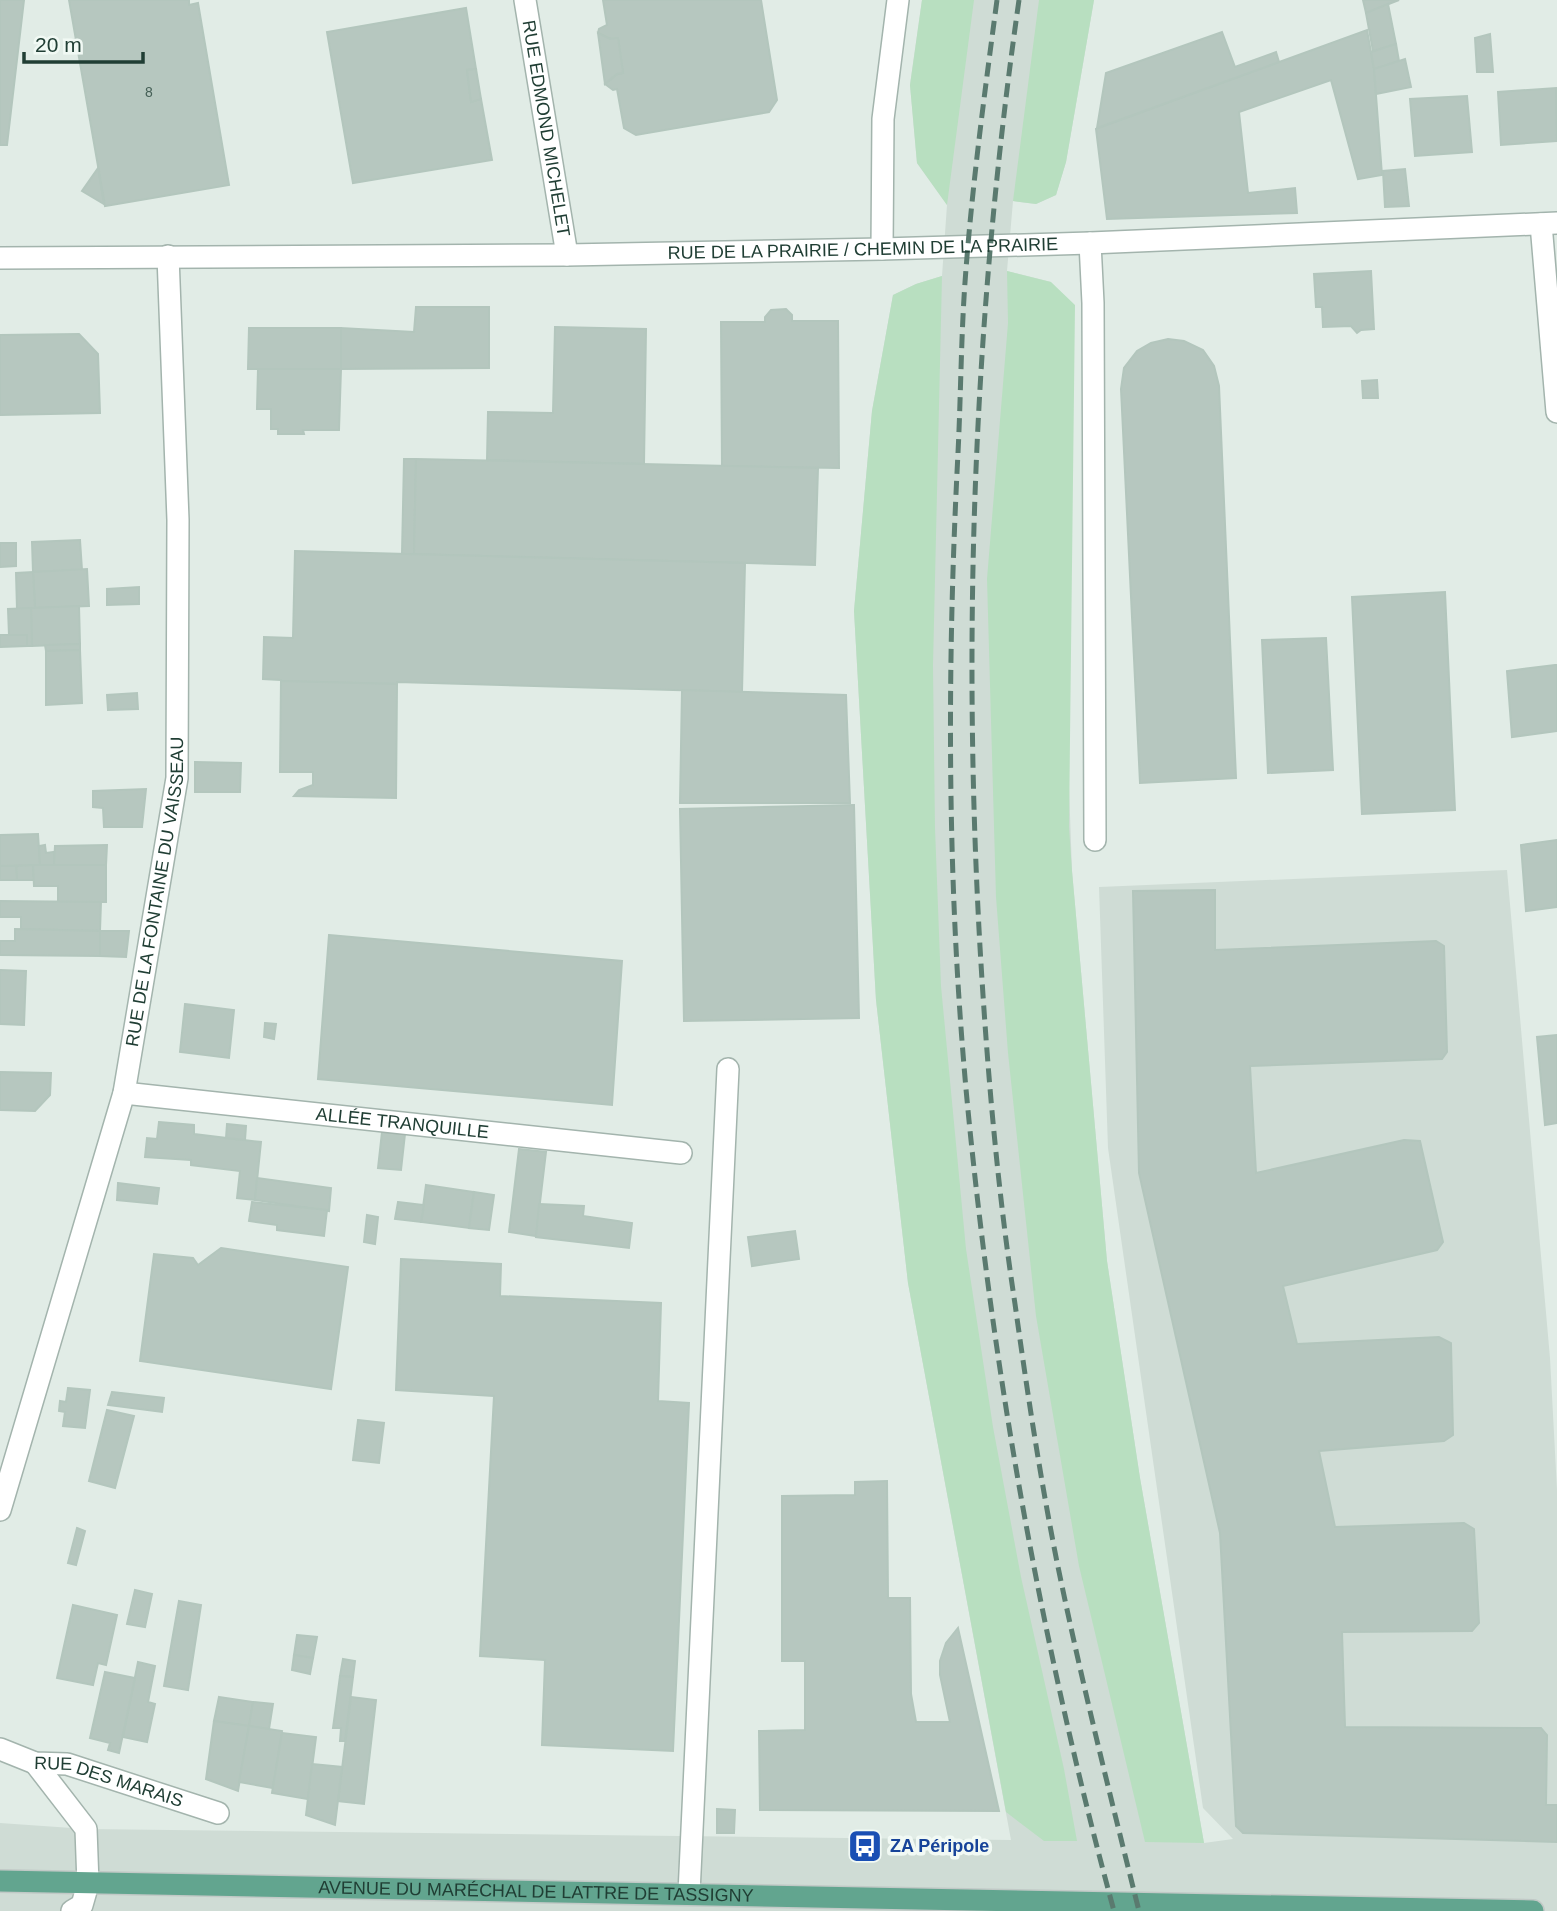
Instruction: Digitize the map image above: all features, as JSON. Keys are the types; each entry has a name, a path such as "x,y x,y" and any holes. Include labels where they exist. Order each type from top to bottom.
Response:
{"main road":[{"name":"AVENUE DU MARÉCHAL DE LATTRE DE TASSIGNY","path":"0,1881 1533,1911"}],"street":[{"name":"RUE EDMOND MICHELET","path":"525,0 566,256"},
{"path":"882,249 883,119 898,0"},
{"name":"RUE DE LA PRAIRIE / CHEMIN DE LA PRAIRIE","path":"0,258 566,256 882,249 1090,243 1549,223"},
{"path":"1549,223 1557,412"},
{"path":"1090,243 1093,316 1096,840"},
{"name":"RUE DE LA FONTAINE DU VAISSEAU","path":"0,1510 124,1093 177,778 178,520 168,256"},
{"path":"689,1893 728,1069"},
{"name":"ALLÉE TRANQUILLE","path":"124,1093 681,1153"},
{"name":"RUE DES MARAIS","path":"0,1749 35,1763 67,1764 218,1813"},
{"path":"35,1763 86,1829 89,1884 82,1905 72,1911"}],"shaded area":[{"path":"922,0 1094,0 1066,162 1056,195 1036,204 1013,201 1007,271 1051,282 1072,871 1107,1261 1140,1478 1204,1843 1233,1839 1203,1808 1108,1148 1099,887 1507,870 1550,1358 1557,1490 1557,1911 0,1911 0,1823 86,1829 1011,1840 908,1283 876,1000 854,611 872,411 893,295 942,276 947,205 917,163 910,85"}],"green space":[{"path":"922,0 974,0 947,205 917,163 910,85"},
{"path":"1039,0 1094,0 1066,162 1056,195 1036,204 1013,201"},
{"path":"1007,271 1051,282 1075,305 1069,827 1072,871 1107,1261 1140,1478 1204,1843 1145,1842 1079,1566 1036,1316 1008,1053 996,897 987,579 1008,323"},
{"path":"942,276 933,666 941,986 966,1249 993,1427 1021,1577 1064,1769 1077,1841 1044,1841 1006,1812 908,1283 876,1000 854,611 872,411 893,295"}],"building":[{"path":"0,0 24,0 7,145 0,145"},
{"path":"69,0 189,0 189,5 198,3 229,185 105,206"},
{"path":"603,0 761,0 777,100 769,112 636,135 624,128 617,89 613,90 605,84 617,74 623,73 618,38 610,39 598,33 599,29 607,25"},
{"path":"1363,0 1399,0 1366,13"},
{"path":"1388,4 1396,44 1373,51 1366,13"},
{"path":"466,8 476,69 467,70 471,102 481,99 492,160 353,183 327,32"},
{"path":"1367,30 1374,69 1382,175 1358,179 1331,80 1239,112 1248,193 1295,188 1297,213 1107,219 1096,129"},
{"path":"1222,32 1235,67 1276,52 1279,62 1097,128 1106,73"},
{"path":"598,33 610,39 618,38 623,73 617,74 605,84"},
{"path":"1490,34 1493,72 1477,72 1475,38"},
{"path":"1396,44 1399,61 1374,69 1371,52"},
{"path":"1405,59 1411,87 1376,94 1374,69"},
{"path":"476,69 481,99 471,102 467,70"},
{"path":"1556,88 1557,141 1501,145 1498,92"},
{"path":"1467,96 1472,152 1415,156 1410,99"},
{"path":"98,168 104,204 82,191"},
{"path":"1405,169 1409,206 1385,207 1383,171"},
{"path":"1371,271 1374,329 1357,333 1351,326 1323,327 1322,307 1316,307 1314,274"},
{"path":"416,307 489,307 489,368 341,369 341,328 414,332"},
{"path":"786,309 792,315 792,321 838,321 839,468 722,466 721,322 765,322 765,317 771,310"},
{"path":"555,327 646,329 644,464 487,460 488,412 553,413"},
{"path":"249,328 341,328 341,369 248,369"},
{"path":"79,334 98,354 100,413 0,415 0,335"},
{"path":"1168,339 1184,341 1203,350 1214,366 1219,386 1236,778 1140,783 1121,389 1124,368 1137,351 1151,343"},
{"path":"258,369 341,369 339,430 303,430 304,434 278,434 278,429 271,429 271,409 257,409"},
{"path":"1377,380 1378,398 1363,398 1362,381"},
{"path":"404,459 416,459 414,554 402,554"},
{"path":"416,459 818,468 815,565 414,554"},
{"path":"80,540 82,570 33,572 32,542"},
{"path":"0,543 16,543 16,566 0,567"},
{"path":"295,551 745,563 742,692 263,679 264,637 293,638"},
{"path":"87,569 89,606 35,608 33,572"},
{"path":"33,572 35,608 17,609 16,573"},
{"path":"139,587 139,604 107,605 107,589"},
{"path":"1445,592 1455,810 1362,814 1352,597"},
{"path":"79,606 80,644 32,646 31,608"},
{"path":"31,608 32,646 27,646 27,635 9,635 8,609"},
{"path":"0,635 27,635 27,646 0,647"},
{"path":"1326,638 1333,770 1268,773 1262,640"},
{"path":"80,644 80,650 46,651 45,645"},
{"path":"80,650 82,703 46,705 46,651"},
{"path":"1557,665 1557,731 1512,737 1507,671"},
{"path":"281,681 397,684 396,798 294,796 299,790 313,785 313,772 280,772"},
{"path":"682,690 846,695 850,803 680,803"},
{"path":"137,693 138,709 108,710 107,695"},
{"path":"195,762 241,763 240,792 195,792"},
{"path":"146,789 142,827 104,827 103,808 93,807 93,791"},
{"path":"854,805 859,1018 684,1021 680,809"},
{"path":"38,834 40,865 0,866 0,835"},
{"path":"1557,840 1557,907 1526,911 1521,845"},
{"path":"45,845 46,853 54,852 54,865 40,865 39,846"},
{"path":"107,845 106,865 54,865 55,846"},
{"path":"33,865 34,880 17,880 16,866"},
{"path":"33,865 106,865 106,902 58,902 58,886 34,886"},
{"path":"0,866 16,866 17,880 0,880"},
{"path":"1215,890 1215,950 1436,941 1444,946 1447,1052 1442,1059 1250,1066 1256,1173 1404,1140 1420,1141 1443,1242 1437,1250 1283,1286 1297,1344 1439,1337 1451,1343 1453,1435 1444,1441 1319,1451 1335,1527 1464,1523 1474,1529 1479,1623 1472,1631 1342,1632 1345,1727 1541,1728 1547,1735 1546,1805 1557,1805 1557,1842 1243,1833 1236,1826 1220,1533 1139,1173 1133,891"},
{"path":"0,901 101,902 100,931 21,929 21,917 0,917"},
{"path":"15,929 100,931 100,956 0,955 0,941 15,941"},
{"path":"100,931 129,931 126,957 100,956"},
{"path":"329,935 622,961 612,1105 318,1079"},
{"path":"0,970 26,971 24,1025 0,1024"},
{"path":"185,1004 234,1010 229,1058 180,1052"},
{"path":"265,1023 276,1024 274,1039 264,1037"},
{"path":"1557,1035 1557,1123 1545,1125 1537,1037"},
{"path":"0,1072 51,1073 50,1095 35,1111 0,1110"},
{"path":"159,1122 194,1125 194,1134 261,1142 255,1200 237,1198 240,1171 191,1165 191,1160 145,1157 147,1138 157,1139"},
{"path":"227,1124 246,1126 245,1140 226,1138"},
{"path":"382,1132 405,1134 401,1170 378,1168"},
{"path":"519,1149 546,1152 536,1236 509,1232"},
{"path":"257,1178 331,1188 329,1211 255,1200"},
{"path":"118,1183 159,1188 157,1204 117,1200"},
{"path":"426,1185 474,1192 469,1228 421,1222"},
{"path":"474,1192 494,1195 489,1230 469,1228"},
{"path":"252,1202 327,1210 324,1236 277,1230 277,1225 249,1221"},
{"path":"398,1202 424,1205 421,1222 395,1219"},
{"path":"539,1204 584,1206 583,1216 632,1223 629,1248 536,1237"},
{"path":"367,1215 378,1217 375,1244 364,1242"},
{"path":"795,1231 799,1259 752,1266 748,1237"},
{"path":"221,1248 348,1267 331,1389 140,1361 154,1254 193,1258 198,1265"},
{"path":"401,1259 501,1264 500,1296 661,1303 658,1401 689,1403 673,1751 542,1745 545,1660 480,1656 494,1396 396,1390"},
{"path":"68,1388 90,1390 85,1428 63,1426 65,1412 59,1411 60,1401 66,1402"},
{"path":"112,1392 164,1398 162,1412 108,1405"},
{"path":"107,1410 134,1416 115,1488 89,1481"},
{"path":"358,1420 384,1423 379,1463 353,1460"},
{"path":"887,1481 888,1598 910,1598 911,1694 916,1722 950,1722 940,1675 940,1661 946,1643 958,1628 999,1811 760,1810 759,1731 805,1730 805,1661 782,1661 782,1496 855,1495 855,1482"},
{"path":"77,1528 85,1531 76,1565 68,1563"},
{"path":"135,1590 152,1594 145,1627 127,1624"},
{"path":"179,1601 201,1605 188,1690 164,1686"},
{"path":"73,1605 117,1615 106,1665 98,1663 93,1685 57,1678"},
{"path":"297,1635 317,1637 313,1658 294,1655"},
{"path":"294,1655 313,1658 310,1674 292,1670"},
{"path":"343,1659 355,1661 353,1677 340,1676"},
{"path":"138,1662 155,1666 148,1702 155,1704 147,1742 123,1737"},
{"path":"105,1672 135,1678 119,1753 108,1750 110,1743 90,1738"},
{"path":"340,1676 353,1677 345,1741 340,1741 341,1728 333,1728"},
{"path":"219,1697 253,1702 249,1726 214,1721"},
{"path":"351,1697 376,1700 364,1804 338,1801"},
{"path":"253,1702 273,1704 269,1729 249,1726"},
{"path":"214,1721 249,1726 238,1791 206,1779"},
{"path":"249,1726 282,1731 273,1788 239,1782"},
{"path":"282,1733 316,1737 308,1799 272,1793"},
{"path":"312,1764 342,1767 335,1825 306,1815"},
{"path":"717,1809 735,1810 734,1833 717,1833"}],"railway":[{"path":"997,0 972,202 962,338 951,711 957,969 982,1238 1010,1432 1066,1720 1114,1911"},
{"path":"1019,0 991,236 976,472 972,710 980,947 993,1126 1003,1215 1039,1466 1076,1650 1139,1911"}],"place":[{"name":"ZA Péripole","path":"865,1846"}]}
